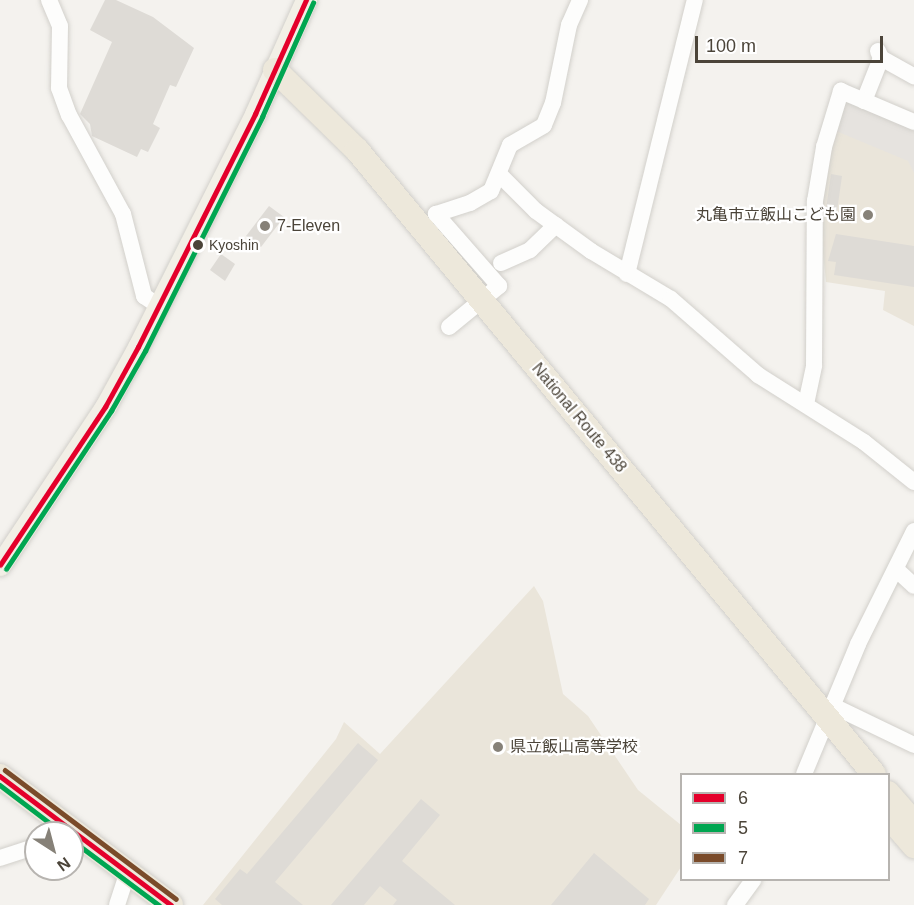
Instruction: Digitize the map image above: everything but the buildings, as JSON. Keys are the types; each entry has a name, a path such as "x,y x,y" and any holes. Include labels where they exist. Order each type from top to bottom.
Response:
{"highway":[{"name":"National Route 438","path":"272,77 357,150 476,306 873,773"},
{"name":"National Route 438","path":"826,718 854,773"},
{"path":"0,776 57,821"},
{"path":"890,794 914,823"},
{"path":"890,818 914,846"},
{"path":"84,841 171,905"}],"main road":[{"path":"0,565 105,407 159,306 272,77 306,0"}],"street":[{"path":"49,0 60,26 59,88 69,115 123,214 132,237 139,285 144,296 159,306"},
{"path":"449,327 499,286 436,214 470,203 491,191 500,176 510,145 544,125 553,103 569,25 580,0"},
{"path":"627,274 695,0"},
{"path":"864,101 880,54 914,76"},
{"path":"806,404 815,332 815,201 824,147 841,91 914,122"},
{"path":"500,176 556,225 627,274 670,299 758,375 864,442 914,482"},
{"path":"501,263 530,250 556,225"},
{"path":"804,773 826,718 914,531"},
{"path":"897,570 914,586"},
{"path":"826,718 914,745"},
{"path":"0,858 24,850"},
{"path":"117,905 128,872"},
{"path":"735,905 752,881"}],"shaded area":[{"path":"851,101 914,128 914,173 908,161 836,131 843,105"},
{"name":"丸亀市立飯山こども園","path":"843,105 914,128 914,326 883,310 885,291 826,282 821,233 824,176"},
{"name":"県立飯山高等学校","path":"534,586 543,601 563,694 588,716 638,790 680,824 680,869 656,905 203,905 336,739 344,722 380,754"}],"transit line":[{"name":"6","path":"0,565 105,407 138,347 255,114 306,0"},
{"name":"5","path":"6,569 111,411 145,351 262,117 313,3"},
{"name":"7","path":"5,770 176,899"},
{"name":"6","path":"0,776 171,905"},
{"name":"5","path":"0,785 47,821"},
{"name":"5","path":"84,849 159,905"}],"place":[{"name":"丸亀市立飯山こども園","path":"868,215"},
{"name":"7-Eleven","path":"265,226"},
{"name":"Kyoshin","path":"198,245"},
{"name":"県立飯山高等学校","path":"498,747"}]}
